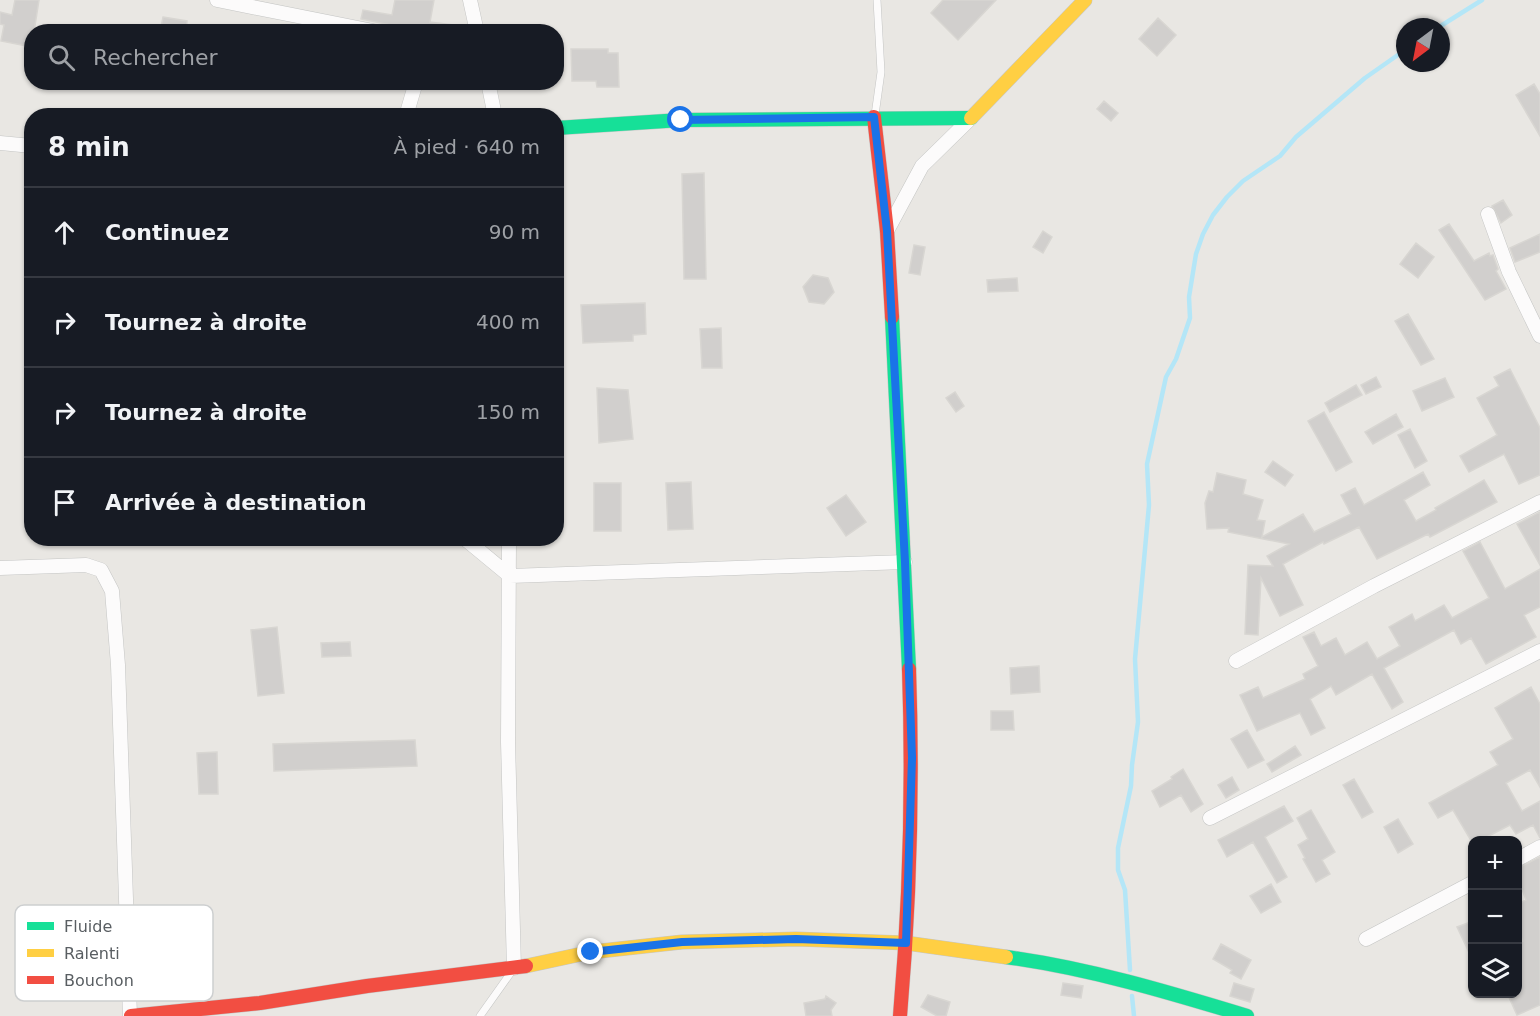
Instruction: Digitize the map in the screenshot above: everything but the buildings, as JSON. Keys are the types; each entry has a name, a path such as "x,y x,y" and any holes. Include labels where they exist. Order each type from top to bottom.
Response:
{"street":[{"path":"218,0 338,24"},
{"path":"470,0 475,24"},
{"path":"887,231 921,166 970,119 1085,0"},
{"path":"408,108 413,90"},
{"path":"490,90 493,108"},
{"path":"874,117 887,231 905,562 912,758 906,943 900,1016"},
{"path":"564,127 681,120 874,117 970,119"},
{"path":"0,143 24,145"},
{"path":"1488,214 1509,272 1540,336"},
{"path":"1236,661 1374,585 1540,502"},
{"path":"474,546 510,576 905,562"},
{"path":"509,546 508,742 514,968"},
{"path":"0,568 86,565 101,570 112,591 118,665 126,905"},
{"path":"1210,818 1540,651"},
{"path":"1522,857 1540,847"},
{"path":"1366,939 1468,886"},
{"path":"129,1001 130,1016 258,1009 367,986 514,968 591,952 682,942 796,939 906,943 1052,963 1175,994 1247,1016"}],"lane":[{"path":"874,117 881,72 877,0"},
{"path":"480,1016 514,968"}],"waterway":[{"path":"1450,20 1482,0"},
{"path":"1130,970 1125,890 1118,870 1118,848 1131,786 1138,722 1135,659 1149,505 1147,464 1166,377 1176,359 1190,318 1189,297 1196,254 1213,215 1243,181 1280,156 1296,137 1365,78 1396,56"},
{"path":"1132,996 1134,1016"}],"traffic: fast":[{"path":"564,127 681,120 971,118"},
{"path":"892,317 909,669"},
{"path":"1006,957 1097,974 1247,1016"}],"traffic: slow":[{"path":"971,118 1085,0"},
{"path":"526,966 591,952 682,942 796,939 906,943 1006,957"}],"traffic: jam":[{"path":"874,117 887,231 892,317"},
{"path":"900,1016 910,843 909,669"},
{"path":"131,1016 260,1003 367,986 526,966"}],"route":[{"path":"591,952 682,942 796,939 906,943 912,758 905,562 887,231 874,117 681,120"}]}
